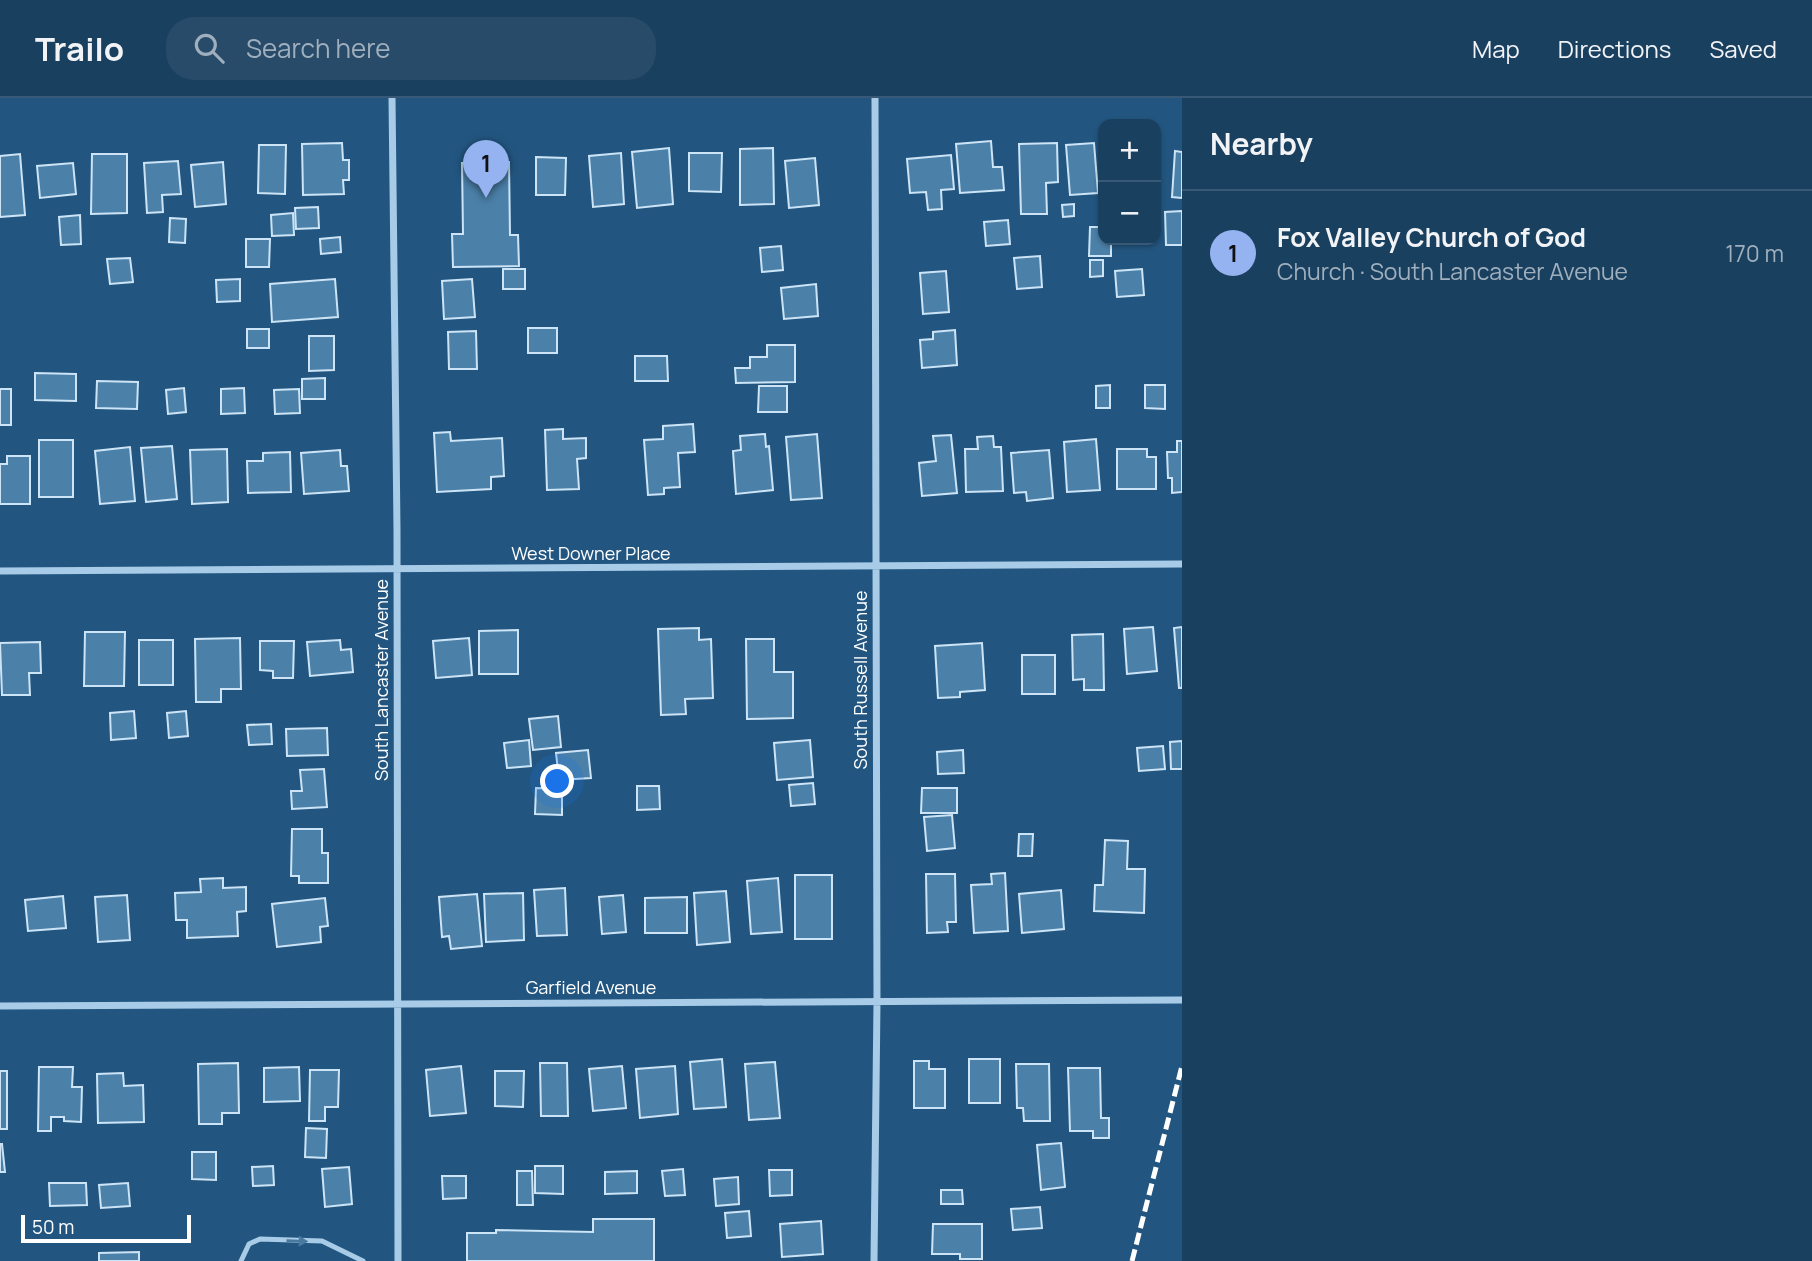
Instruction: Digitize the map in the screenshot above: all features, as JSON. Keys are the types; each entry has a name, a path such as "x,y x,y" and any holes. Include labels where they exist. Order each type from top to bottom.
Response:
{"street":[{"name":"South Lancaster Avenue","path":"392,98 398,1261"},
{"name":"South Russell Avenue","path":"874,1261 877,1002 875,98"},
{"name":"West Downer Place","path":"0,571 1182,564"},
{"name":"Garfield Avenue","path":"0,1006 1182,1000"}],"lane":[{"path":"242,1261 249,1244 260,1239 322,1241 363,1261"}],"building":[{"path":"991,141 993,167 1002,167 1004,190 960,193 956,144"},
{"path":"342,143 343,160 349,160 349,180 343,180 344,194 303,195 302,144"},
{"path":"1057,143 1058,182 1046,183 1047,214 1021,214 1019,144"},
{"path":"1094,143 1098,193 1070,195 1066,145"},
{"path":"259,145 286,145 285,194 258,193"},
{"path":"669,148 673,204 637,208 632,152"},
{"path":"773,148 774,204 740,205 740,149"},
{"path":"1175,151 1182,152 1182,198 1172,197"},
{"path":"621,153 624,204 593,207 589,156"},
{"path":"689,153 722,153 721,192 689,191"},
{"path":"20,154 25,215 0,217 0,156"},
{"path":"92,154 127,154 127,213 91,214"},
{"path":"951,155 954,189 941,190 942,209 928,210 926,192 910,193 907,159"},
{"path":"536,157 566,158 565,195 536,195"},
{"path":"815,158 819,205 789,208 785,161"},
{"path":"178,161 181,194 162,195 163,212 147,213 144,163"},
{"path":"223,162 226,204 195,207 191,165"},
{"path":"509,162 510,235 518,235 519,266 453,267 452,234 463,234 462,163"},
{"path":"73,163 76,194 40,198 37,166"},
{"path":"1074,204 1074,216 1063,217 1062,205"},
{"path":"318,207 319,228 296,229 295,208"},
{"path":"1182,211 1182,245 1166,245 1165,212"},
{"path":"293,213 294,235 272,236 271,215"},
{"path":"80,215 81,244 61,245 59,217"},
{"path":"170,218 186,219 185,243 169,242"},
{"path":"1008,220 1010,244 986,246 984,222"},
{"path":"1090,227 1098,227 1098,245 1111,245 1111,256 1089,256"},
{"path":"340,237 341,252 321,254 320,239"},
{"path":"246,239 270,239 269,267 246,267"},
{"path":"781,246 783,270 762,272 760,248"},
{"path":"1040,256 1042,287 1017,289 1014,258"},
{"path":"130,258 133,282 110,284 107,259"},
{"path":"1090,260 1103,260 1103,276 1090,277"},
{"path":"503,269 525,269 525,289 503,289"},
{"path":"1142,269 1144,295 1117,297 1115,271"},
{"path":"946,271 949,312 923,314 920,273"},
{"path":"240,279 240,301 217,302 216,280"},
{"path":"335,279 338,317 272,322 270,284"},
{"path":"472,279 475,317 444,319 442,281"},
{"path":"816,284 818,316 784,319 781,288"},
{"path":"528,328 557,328 557,353 528,353"},
{"path":"247,329 269,329 269,348 247,348"},
{"path":"955,330 957,365 922,368 920,340 933,339 933,332"},
{"path":"476,331 477,369 449,369 448,332"},
{"path":"309,336 334,336 334,370 309,371"},
{"path":"767,345 795,345 795,382 736,383 735,368 750,368 750,357 767,357"},
{"path":"635,356 667,356 668,381 635,381"},
{"path":"35,373 76,374 76,401 35,400"},
{"path":"325,378 325,399 302,399 302,379"},
{"path":"97,381 138,382 137,409 96,408"},
{"path":"1110,385 1110,408 1096,408 1096,386"},
{"path":"1145,385 1165,385 1165,409 1145,408"},
{"path":"759,386 787,386 787,412 758,412"},
{"path":"184,388 186,412 168,414 166,390"},
{"path":"244,388 245,413 221,414 221,389"},
{"path":"0,389 11,389 11,425 0,425"},
{"path":"299,389 300,413 275,414 274,390"},
{"path":"693,424 695,452 678,453 680,487 664,488 664,494 648,495 644,440 663,439 663,426"},
{"path":"563,429 563,439 586,438 586,458 577,459 579,489 547,490 545,430"},
{"path":"450,432 451,441 502,438 504,476 491,477 491,489 437,492 434,433"},
{"path":"765,434 766,447 769,446 773,490 736,494 733,451 741,450 740,436"},
{"path":"817,434 822,498 791,500 786,437"},
{"path":"951,435 957,493 922,496 919,463 936,461 933,436"},
{"path":"993,436 994,447 1001,447 1003,491 966,492 965,449 978,449 977,437"},
{"path":"1096,439 1100,490 1067,492 1064,442"},
{"path":"39,440 73,440 73,497 39,497"},
{"path":"1177,441 1182,441 1182,492 1172,493 1172,478 1168,478 1167,452 1177,452"},
{"path":"172,446 177,499 146,502 141,448"},
{"path":"130,447 135,501 100,504 95,451"},
{"path":"227,449 228,502 192,504 190,450"},
{"path":"1117,449 1147,449 1147,457 1156,457 1156,489 1117,489"},
{"path":"340,450 341,466 347,466 349,491 304,494 301,453"},
{"path":"1049,450 1053,498 1027,501 1026,492 1014,493 1011,453"},
{"path":"290,452 291,492 248,493 247,461 263,461 263,453"},
{"path":"7,456 30,456 30,504 0,504 0,464 7,464"},
{"path":"1153,627 1157,671 1127,674 1124,629"},
{"path":"1182,627 1182,688 1179,688 1174,628"},
{"path":"699,628 699,640 711,639 713,698 685,699 686,714 661,715 658,629"},
{"path":"518,630 518,674 479,674 479,631"},
{"path":"85,632 125,632 124,686 84,686"},
{"path":"1103,634 1104,690 1084,690 1084,679 1073,680 1072,635"},
{"path":"240,638 241,689 221,689 221,702 196,702 195,639"},
{"path":"469,638 472,675 436,678 433,641"},
{"path":"746,639 774,639 774,672 793,672 793,718 747,719"},
{"path":"139,640 173,640 173,685 139,685"},
{"path":"340,640 341,650 351,649 353,672 310,676 307,642"},
{"path":"260,641 294,641 293,678 273,678 273,671 260,670"},
{"path":"40,642 41,673 29,673 30,695 2,695 0,643"},
{"path":"982,643 985,690 960,692 960,697 938,698 935,646"},
{"path":"1022,655 1055,655 1055,694 1022,694"},
{"path":"134,711 136,738 111,740 110,713"},
{"path":"186,711 188,736 169,738 167,713"},
{"path":"558,716 561,747 533,750 529,719"},
{"path":"271,724 272,744 249,745 247,725"},
{"path":"327,728 328,755 287,756 286,729"},
{"path":"529,740 531,766 507,768 504,743"},
{"path":"810,740 813,777 777,780 774,743"},
{"path":"1182,741 1182,769 1171,769 1170,742"},
{"path":"1163,746 1165,769 1139,771 1137,748"},
{"path":"588,750 591,778 559,780 556,753"},
{"path":"963,750 964,773 938,774 937,752"},
{"path":"324,769 327,807 292,809 291,791 302,791 300,770"},
{"path":"813,783 815,804 791,806 789,785"},
{"path":"637,786 659,786 660,809 637,810"},
{"path":"536,788 562,789 562,815 535,814"},
{"path":"922,788 957,788 957,813 921,813"},
{"path":"952,815 955,848 927,851 924,817"},
{"path":"292,829 322,829 322,853 328,853 328,883 299,883 299,876 291,876"},
{"path":"1019,834 1033,834 1032,856 1018,856"},
{"path":"1105,840 1128,841 1127,869 1145,869 1144,913 1094,911 1095,885 1103,885"},
{"path":"1005,873 1008,931 974,933 971,885 992,884 991,874"},
{"path":"926,874 955,874 956,922 947,922 948,932 927,933"},
{"path":"795,875 832,875 832,939 795,939"},
{"path":"223,878 223,888 246,887 246,911 237,912 238,936 187,938 187,920 176,920 175,893 201,892 200,879"},
{"path":"778,878 782,932 751,934 747,881"},
{"path":"565,888 567,935 537,936 534,890"},
{"path":"1061,890 1064,929 1022,933 1019,894"},
{"path":"726,891 730,942 697,945 694,893"},
{"path":"523,893 524,940 486,942 484,894"},
{"path":"477,894 482,946 451,949 449,936 442,937 439,897"},
{"path":"127,895 130,940 98,942 95,897"},
{"path":"623,895 626,932 602,934 599,897"},
{"path":"63,896 66,928 28,931 25,900"},
{"path":"687,897 687,933 645,933 645,898"},
{"path":"325,898 328,926 320,927 321,942 277,947 272,904"},
{"path":"722,1059 726,1107 694,1109 690,1062"},
{"path":"969,1059 1000,1059 1000,1103 969,1103"},
{"path":"914,1061 929,1061 929,1069 945,1069 945,1108 914,1108"},
{"path":"775,1062 780,1118 749,1120 745,1064"},
{"path":"238,1063 239,1113 222,1113 222,1124 199,1124 198,1064"},
{"path":"540,1063 567,1063 568,1116 541,1116"},
{"path":"1016,1064 1049,1064 1050,1121 1024,1121 1023,1108 1017,1108"},
{"path":"461,1066 466,1113 430,1116 426,1070"},
{"path":"622,1066 626,1108 593,1111 589,1069"},
{"path":"675,1066 678,1114 640,1118 636,1069"},
{"path":"39,1067 73,1067 72,1087 82,1087 81,1122 64,1121 64,1117 51,1117 51,1131 38,1131"},
{"path":"299,1067 300,1101 264,1102 264,1068"},
{"path":"1068,1068 1100,1068 1101,1118 1109,1118 1109,1138 1093,1138 1093,1131 1070,1131"},
{"path":"310,1070 339,1070 338,1107 325,1107 325,1121 309,1121"},
{"path":"0,1071 7,1071 7,1129 0,1129"},
{"path":"495,1071 524,1071 523,1107 495,1106"},
{"path":"123,1073 124,1086 143,1085 144,1122 98,1123 97,1074"},
{"path":"306,1128 327,1129 326,1158 305,1157"},
{"path":"1061,1143 1065,1187 1041,1190 1037,1145"},
{"path":"2,1144 5,1172 0,1172"},
{"path":"192,1152 216,1152 216,1180 192,1179"},
{"path":"273,1166 274,1185 253,1186 252,1167"},
{"path":"535,1166 563,1166 563,1194 535,1193"},
{"path":"349,1167 352,1204 325,1207 322,1169"},
{"path":"683,1169 685,1195 665,1196 662,1171"},
{"path":"769,1170 792,1170 792,1195 770,1196"},
{"path":"517,1171 532,1171 533,1205 517,1205"},
{"path":"637,1171 637,1193 605,1194 605,1172"},
{"path":"442,1176 466,1176 466,1198 443,1199"},
{"path":"738,1177 739,1204 716,1206 714,1179"},
{"path":"49,1183 86,1183 87,1205 50,1206"},
{"path":"128,1183 130,1206 101,1208 99,1185"},
{"path":"941,1190 962,1190 963,1204 941,1204"},
{"path":"1040,1207 1042,1228 1013,1230 1011,1209"},
{"path":"749,1211 751,1236 727,1238 725,1213"},
{"path":"593,1219 654,1219 654,1261 467,1261 467,1233 496,1233 496,1230 593,1232"},
{"path":"821,1221 823,1254 782,1257 780,1224"},
{"path":"933,1224 982,1224 982,1259 960,1259 960,1254 932,1254"},
{"path":"139,1252 139,1261 99,1261 99,1253"}],"railway":[{"path":"1132,1261 1182,1066"}],"place":[{"name":"Fox Valley Church of God","path":"486,198"}]}
